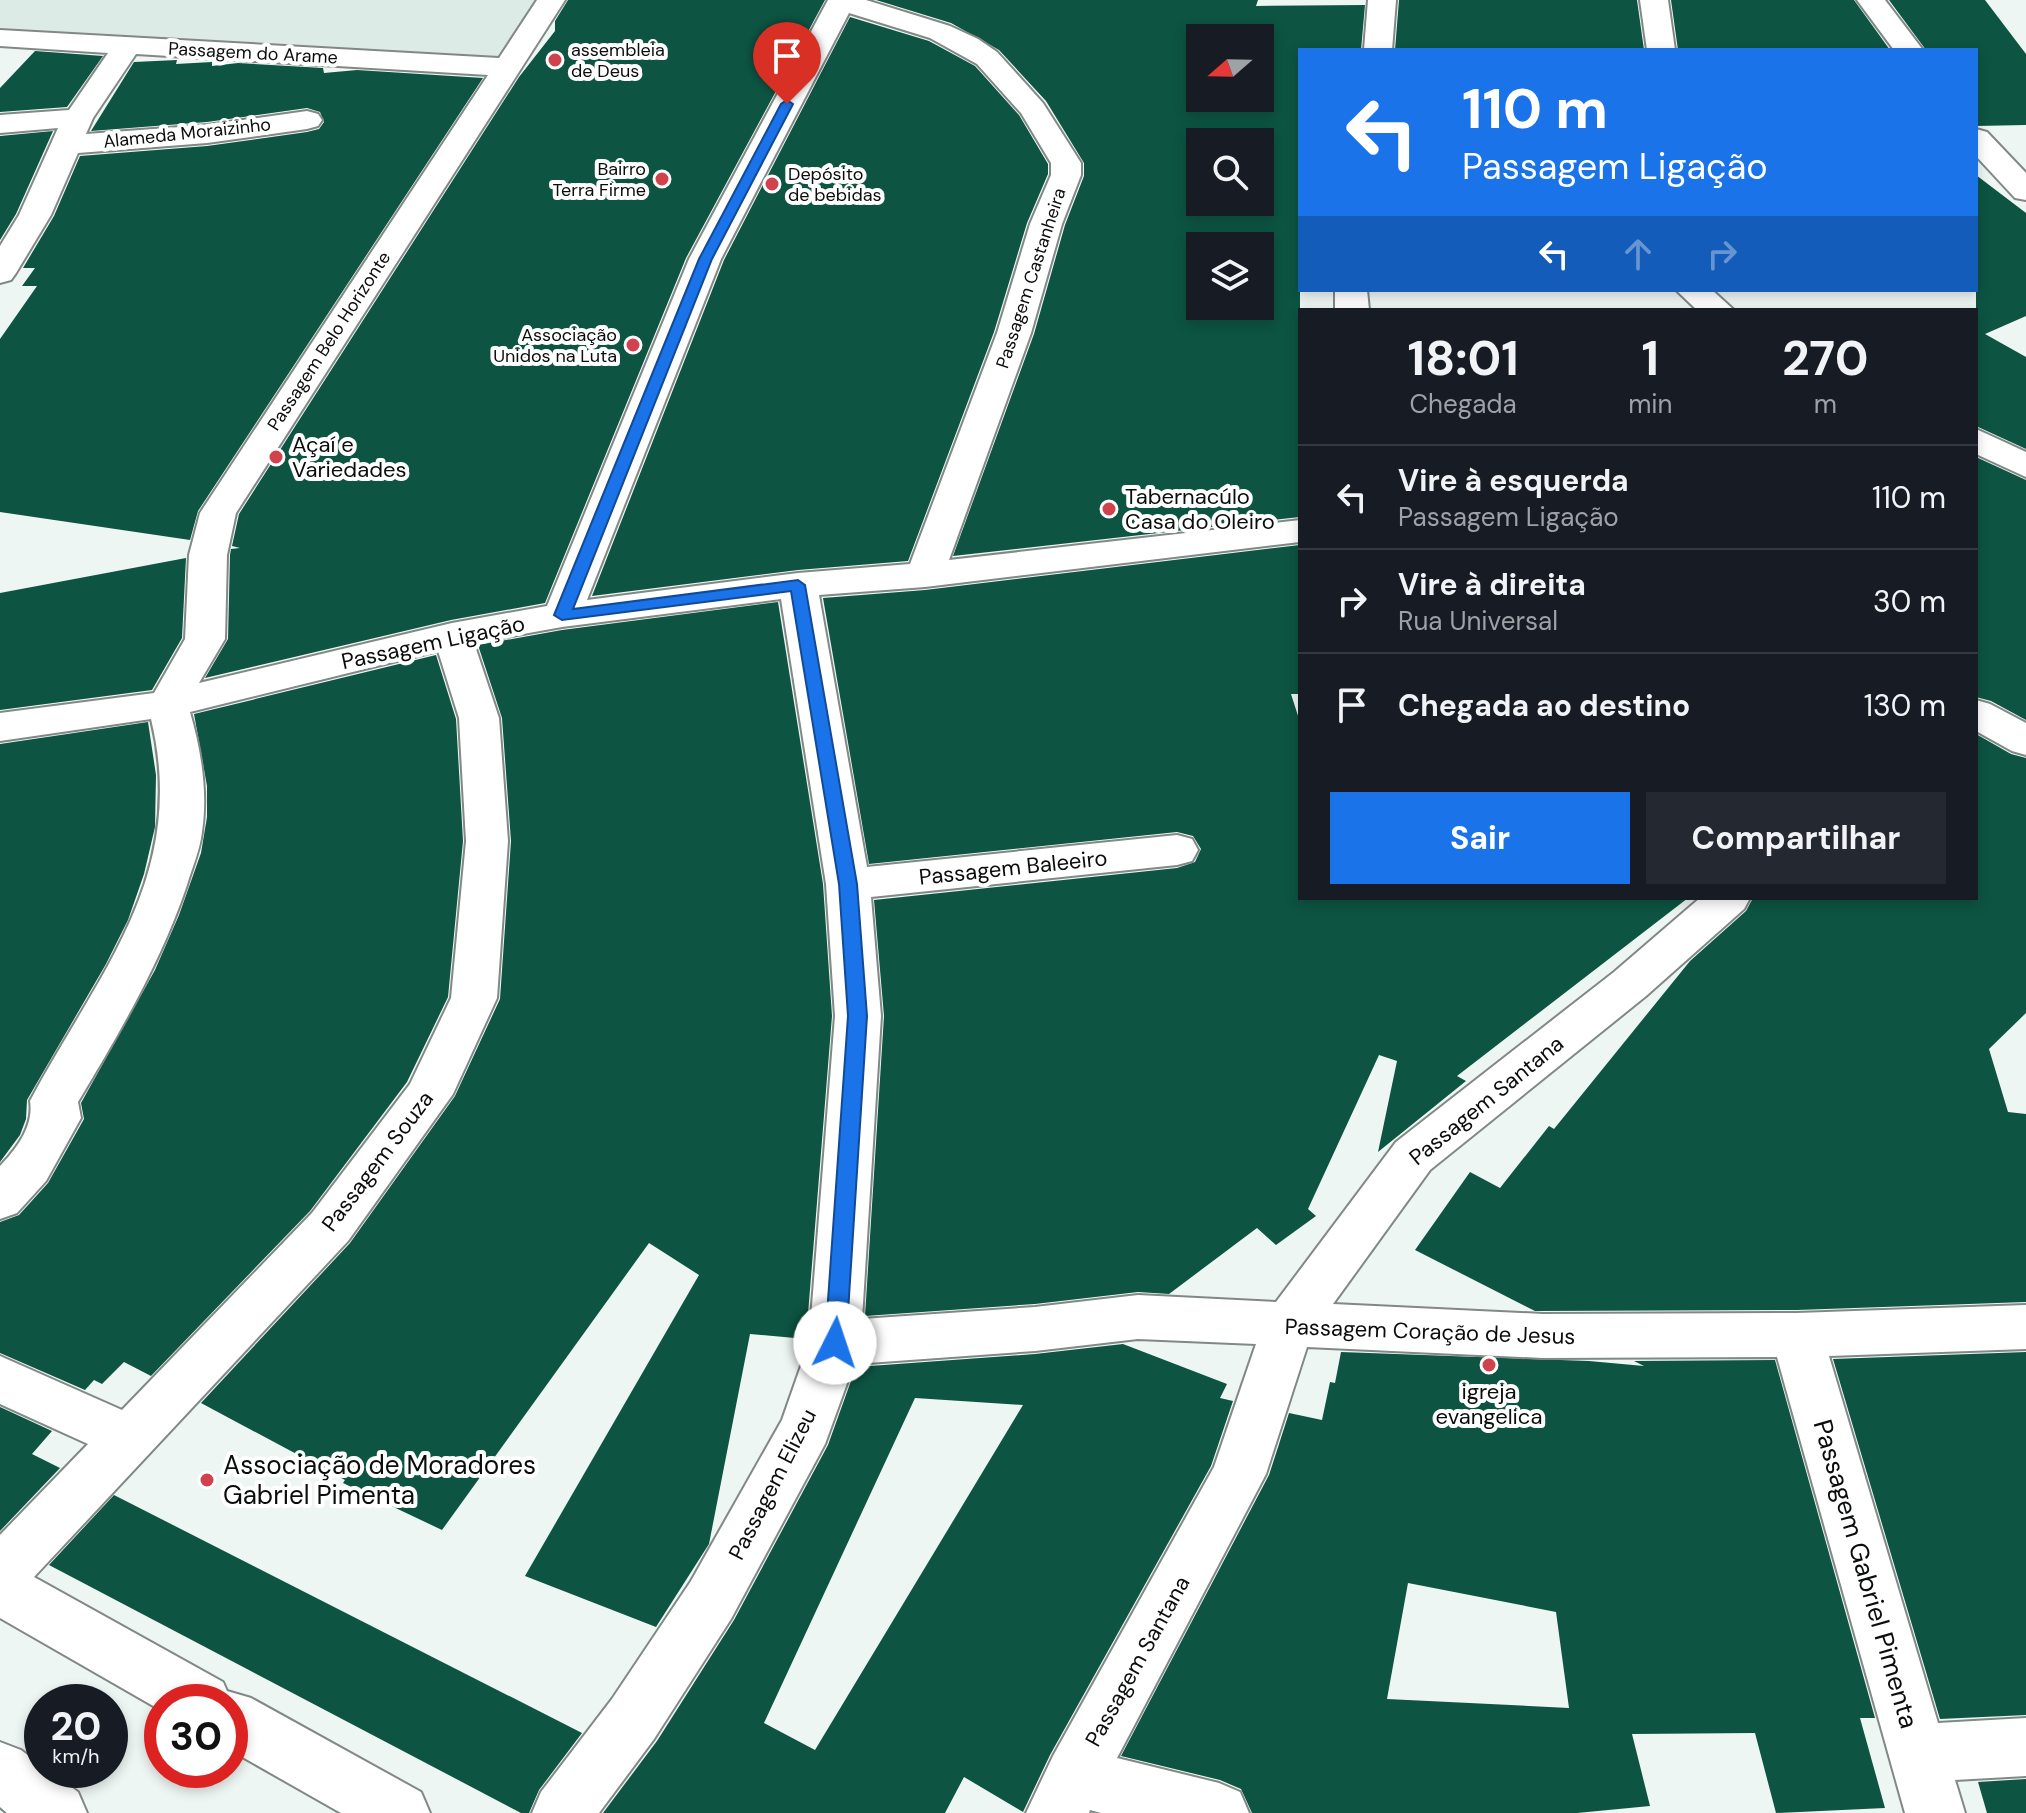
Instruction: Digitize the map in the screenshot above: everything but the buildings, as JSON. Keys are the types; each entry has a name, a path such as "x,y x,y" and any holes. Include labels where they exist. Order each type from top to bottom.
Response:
{"street":[{"name":"Passagem Belo Horizonte","path":"167,704 205,639 208,555 218,513 551,0"},
{"path":"562,615 705,259 842,0"},
{"name":"Passagem Castanheira","path":"842,0 940,32 987,58 1033,109 1066,163 1066,175 1046,224 1014,333 925,575"},
{"path":"1378,48 1382,0"},
{"path":"1654,0 1661,48"},
{"path":"1871,0 1907,48"},
{"name":"Passagem do Arame","path":"0,38 506,67"},
{"path":"0,273 35,215 72,132 128,45"},
{"name":"Alameda Moraizinho","path":"0,124 72,132 207,134 307,120"},
{"path":"1978,140 2026,191"},
{"path":"1694,292 1714,308"},
{"path":"1978,441 2026,466"},
{"name":"Passagem Ligação","path":"0,727 167,704 452,635 562,615 798,585 925,575 1298,531"},
{"name":"Passagem Elizeu","path":"562,1813 633,1719 711,1600 806,1427 835,1343 858,1016 848,884 798,585"},
{"name":"Passagem Souza","path":"0,1574 330,1227 429,1094 474,998 486,825 479,718 452,635"},
{"path":"0,1199 29,1167 57,1118 54,1101 108,1014 151,929 181,832 183,769 179,740 167,704"},
{"path":"1978,714 2026,741"},
{"name":"Passagem Baleeiro","path":"848,884 1177,850"},
{"name":"Passagem Santana","path":"1065,1795 1239,1474 1288,1326 1413,1156 1630,984 1726,900"},
{"name":"Passagem Coração de Jesus","path":"835,1343 1035,1329 1138,1317 1543,1336 1797,1335 2026,1327"},
{"name":"Passagem Gabriel Pimenta","path":"1797,1335 1935,1813"},
{"path":"0,1379 129,1438"},
{"path":"0,1588 170,1684"},
{"path":"248,1728 400,1813"},
{"path":"1919,1753 2026,1747"},
{"path":"0,1771 57,1813"},
{"path":"1065,1795 1219,1813"}],"shaded area":[{"path":"0,0 548,0 507,66 0,29"}],"place":[{"name":"assembleia de Deus","path":"555,60"},
{"name":"Bairro Terra Firme","path":"662,179"},
{"name":"Depósito de bebidas","path":"772,184"},
{"name":"Associação Unidos na Luta","path":"633,345"},
{"name":"Açaí e Variedades","path":"276,457"},
{"name":"Tabernacúlo Casa do Oleiro","path":"1109,509"},
{"name":"igreja evangelica","path":"1489,1365"},
{"name":"Associação de Moradores Gabriel Pimenta","path":"207,1480"}],"route":[{"path":"787,104 705,259 562,615 798,585 848,884 858,1016 835,1343"}]}
